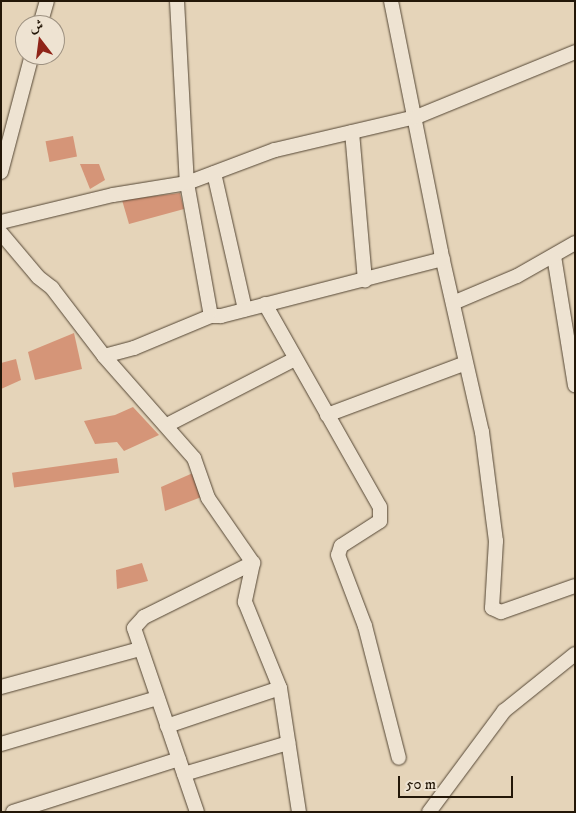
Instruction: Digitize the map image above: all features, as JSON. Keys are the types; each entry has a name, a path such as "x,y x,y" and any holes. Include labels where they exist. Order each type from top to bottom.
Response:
{"street":[{"path":"43,15 47,1"},
{"path":"177,1 187,183 211,316"},
{"path":"391,1 494,508 496,541 492,608 501,612 575,586"},
{"path":"1,222 113,195 187,183 275,150 416,117 575,52"},
{"path":"1,172 29,65"},
{"path":"352,132 364,280"},
{"path":"214,173 245,310"},
{"path":"3,238 52,288 104,356 167,424 194,458 208,498 253,563 245,602 280,688 299,812"},
{"path":"453,303 554,256 575,243"},
{"path":"554,256 571,337 575,385"},
{"path":"104,356 134,348 211,316 245,310 443,259"},
{"path":"265,304 380,507 380,521 341,546 338,555 365,626 399,758"},
{"path":"167,424 295,359"},
{"path":"327,415 466,363"},
{"path":"197,812 134,628 144,616 253,563"},
{"path":"1,687 140,649"},
{"path":"429,812 504,710 575,654"},
{"path":"167,726 280,688"},
{"path":"1,744 157,698"},
{"path":"184,774 288,743"},
{"path":"13,812 179,760"}],"building":[{"path":"73,136 77,157 50,162 46,141"},
{"path":"80,164 99,164 105,180 90,189"},
{"path":"180,193 184,209 129,224 122,200"},
{"path":"74,333 82,369 35,380 28,352"},
{"path":"16,359 21,380 1,389 1,363"},
{"path":"133,407 159,435 124,451 117,442 95,444 84,421 115,415"},
{"path":"117,458 119,473 14,488 12,473"},
{"path":"193,473 204,496 165,511 161,487"},
{"path":"142,563 148,581 117,589 116,570"}]}
